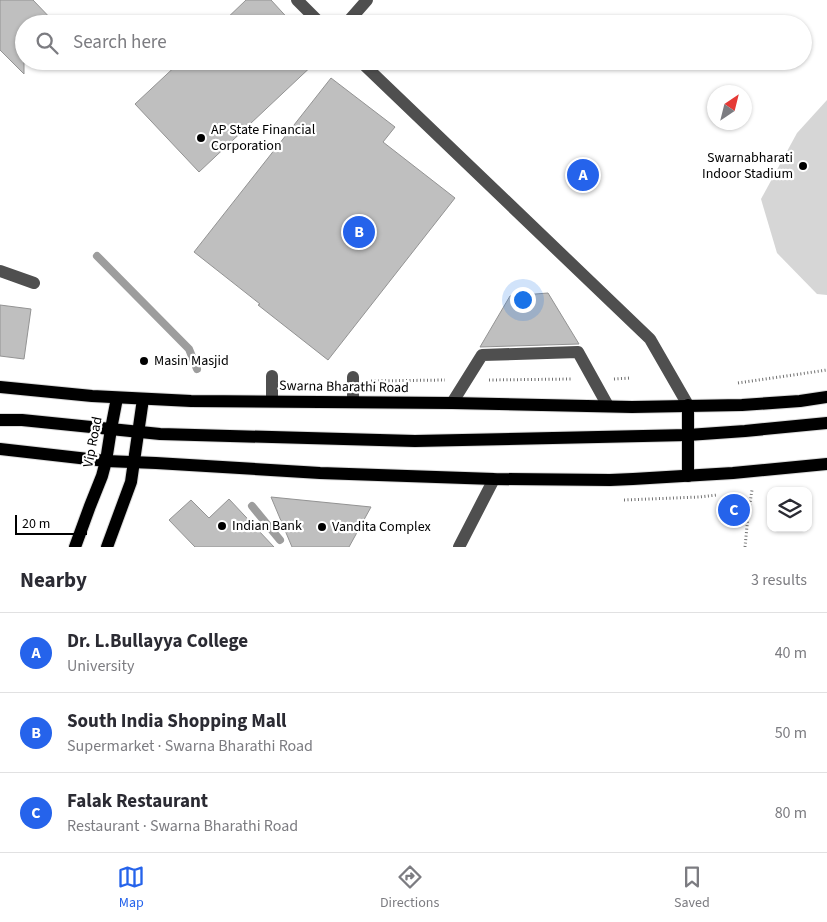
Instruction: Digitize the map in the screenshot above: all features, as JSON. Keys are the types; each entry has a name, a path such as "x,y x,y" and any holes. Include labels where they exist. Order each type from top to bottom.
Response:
{"main road":[{"name":"Swarna Bharathi Road","path":"0,387 143,399 608,406 742,406 827,397"},
{"name":"Vip Road","path":"75,547 106,462 117,398"},
{"path":"108,547 131,482 143,399"},
{"path":"688,405 688,476"},
{"path":"0,420 22,420 160,434 415,441 688,434 745,431 827,423"},
{"path":"0,449 106,462 320,473 494,479 610,480 750,472 827,464"}],"street":[{"path":"297,0 312,15"},
{"path":"354,15 367,0"},
{"path":"369,70 650,339 688,405"},
{"path":"0,270 34,283"},
{"path":"452,403 482,355 578,352 608,406"},
{"path":"272,376 272,401"},
{"path":"353,377 353,402"},
{"path":"459,547 494,479"}],"path":[{"path":"738,384 827,370"},
{"path":"745,547 752,490"}],"shaded area":[{"name":"Swarnabharati Indoor Stadium","path":"827,100 827,295 817,294 777,253 761,199 797,133"}],"building":[{"path":"0,0 33,0 47,15 15,15 15,65 0,50"},
{"path":"246,0 271,0 285,15 230,15"},
{"name":"AP State Financial Corporation","path":"171,70 307,70 199,172 135,104"},
{"path":"331,78 395,127 383,142 455,198 328,360 194,252"},
{"path":"548,293 579,344 480,347 510,296"},
{"path":"0,305 31,309 24,359 0,356"},
{"name":"Vandita Complex","path":"271,497 371,507 349,547 292,547"},
{"path":"229,499 274,547 195,547 169,520 191,500 209,518"}],"waterway":[{"path":"97,256 189,349 197,369"},
{"path":"252,506 280,540"}],"place":[{"name":"AP State Financial Corporation","path":"201,138"},
{"name":"Swarnabharati Indoor Stadium","path":"803,166"},
{"name":"Dr. L.Bullayya College","path":"583,175"},
{"name":"South India Shopping Mall","path":"359,232"},
{"name":"Masin Masjid","path":"144,361"},
{"name":"Falak Restaurant","path":"734,510"},
{"name":"Indian Bank","path":"222,526"},
{"name":"Vandita Complex","path":"322,527"}]}
